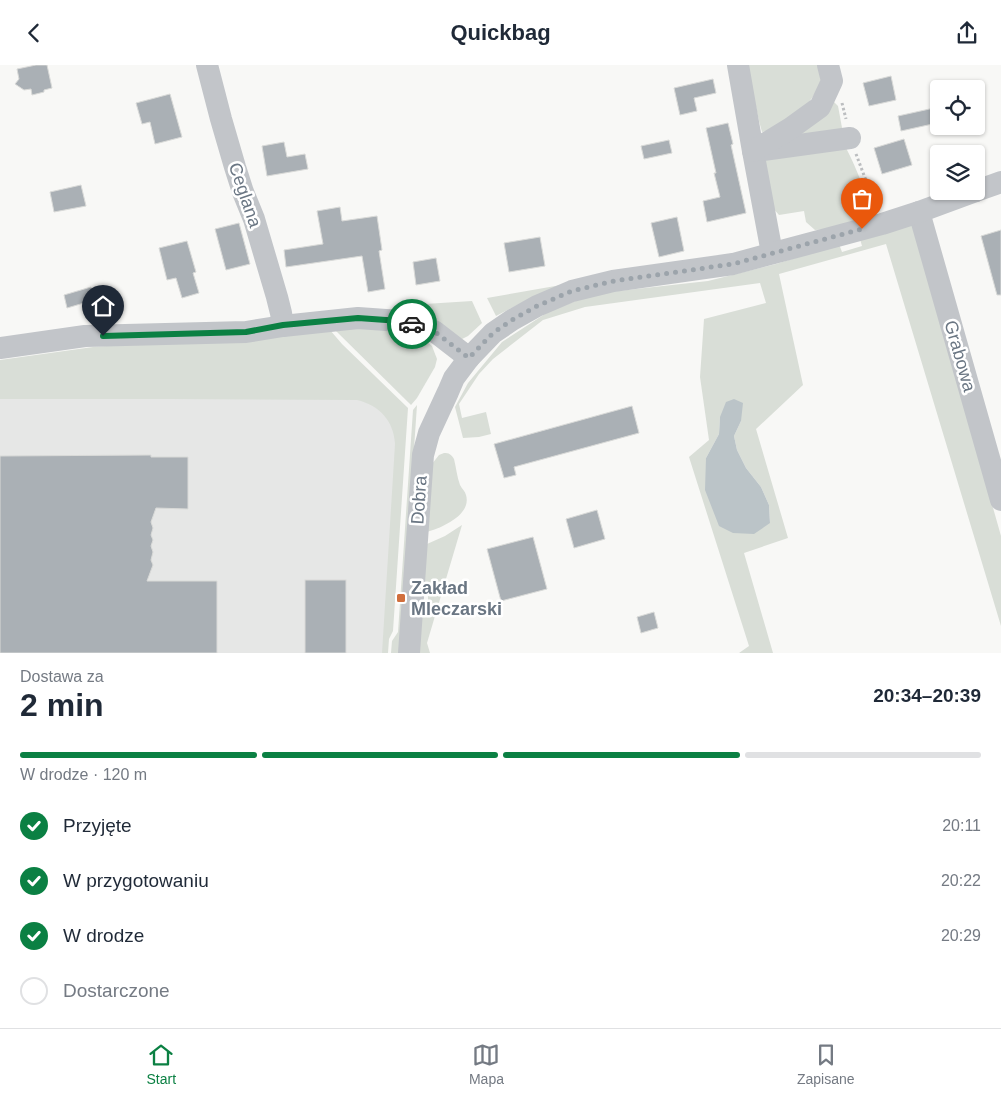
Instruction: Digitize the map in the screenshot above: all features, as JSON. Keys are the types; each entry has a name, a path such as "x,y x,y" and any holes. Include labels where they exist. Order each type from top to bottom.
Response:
{"street":[{"name":"Ceglana","path":"207,65 235,167 254,219 275,288 283,325"},
{"path":"738,65 772,253"},
{"path":"753,151 791,128 820,107 832,81 828,65"},
{"path":"753,151 850,138"},
{"name":"Dobra","path":"985,188 1001,182"},
{"name":"Dobra","path":"409,653 422,455 454,378 469,358 493,333 537,306 572,291 614,281 733,264 848,233 919,212 952,200"},
{"name":"Grabowa","path":"919,212 1001,500"},
{"path":"0,348 85,336 246,332 283,325 358,318 400,321 434,331 469,358"}],"shaded area":[{"path":"747,65 823,65 820,87 801,113 774,130 762,132"},
{"path":"834,102 838,106 843,133 784,139"},
{"path":"846,148 877,216 833,229 815,230 806,222 804,211 779,215 773,208 764,159"},
{"path":"913,225 1001,536 1001,626 886,244 779,274 803,385 756,429 788,538 744,553 773,653 739,653 749,646 689,457 709,440 700,377 704,319 766,303 760,283 585,307 543,320 493,359 479,374 459,404 462,418 486,412 491,434 463,438 455,407 468,383 502,342 548,312 578,300 609,292 708,281 776,264 839,244 842,252 862,246 860,239","holes":["720,417 741,421 734,436 737,450 746,468 761,487 769,505 770,523 706,458 719,434"]},
{"path":"561,285 496,316 487,298"},
{"path":"472,301 482,323 462,339 396,310 425,304"},
{"path":"348,326 411,332 432,346 437,359 435,367 411,405 334,329"},
{"path":"330,330 408,408 393,631 389,639 388,653 382,653 395,444 392,428 388,421 384,415 372,406 357,400 0,399 0,360 93,347"},
{"path":"337,346 400,409 384,653 0,653 0,372"},
{"path":"734,399 743,403 741,421 734,436 737,450 746,468 761,487 769,505 770,523 754,534 733,533 719,526 705,490 706,458 719,434 720,417 726,402"},
{"path":"417,405 400,653 391,653 392,641 398,632 413,410"},
{"path":"444,453 450,454 454,459 459,482 466,494 467,502 464,509 454,519 427,532 432,464 439,455"},
{"path":"462,525 427,643 430,653 419,653 422,604 428,604 428,596 423,596 427,544 445,536"}],"building":[{"path":"47,65 52,88 32,95 31,89 24,90 15,84 19,79 17,69"},
{"path":"891,76 896,100 869,106 863,83"},
{"path":"713,79 716,93 694,98 697,111 680,115 674,88"},
{"path":"170,94 182,137 155,144 150,122 142,124 136,103"},
{"path":"930,109 930,125 901,131 898,116"},
{"path":"728,123 746,213 707,222 703,201 720,197 706,128"},
{"path":"904,139 912,165 882,174 874,148"},
{"path":"669,140 672,153 644,159 641,146"},
{"path":"284,142 287,157 305,154 308,169 267,176 262,146"},
{"path":"81,185 86,206 54,212 50,192"},
{"path":"340,207 342,221 377,216 382,250 379,251 385,289 368,292 362,256 286,267 284,250 323,244 317,211"},
{"path":"677,217 684,251 659,257 651,223"},
{"path":"239,223 250,264 226,270 215,229"},
{"path":"1001,230 1001,295 997,295 981,236"},
{"path":"540,237 545,266 509,272 504,243"},
{"path":"187,241 196,272 193,273 199,293 182,298 176,278 167,280 159,248"},
{"path":"436,258 440,281 416,285 413,262"},
{"path":"91,287 94,300 67,308 64,295"},
{"path":"632,406 639,433 514,467 516,475 504,478 494,444"},
{"path":"151,455 151,457 188,457 188,509 156,508 151,522 153,540 151,546 153,552 151,560 153,565 147,581 217,581 217,653 0,653 0,456"},
{"path":"597,510 605,539 574,548 566,519"},
{"path":"533,537 547,589 501,601 487,549"},
{"path":"305,580 346,580 346,653 305,653"},
{"path":"654,612 658,628 641,633 637,617"}],"way so far":[{"path":"412,324 434,331 469,358 493,333 512,320 537,306 572,291 614,281 733,264 862,229"}],"place":[{"name":"Zakład Mleczarski","path":"401,598"}],"route":[{"path":"103,336 246,332 283,325 358,318 400,321 412,324"}]}
